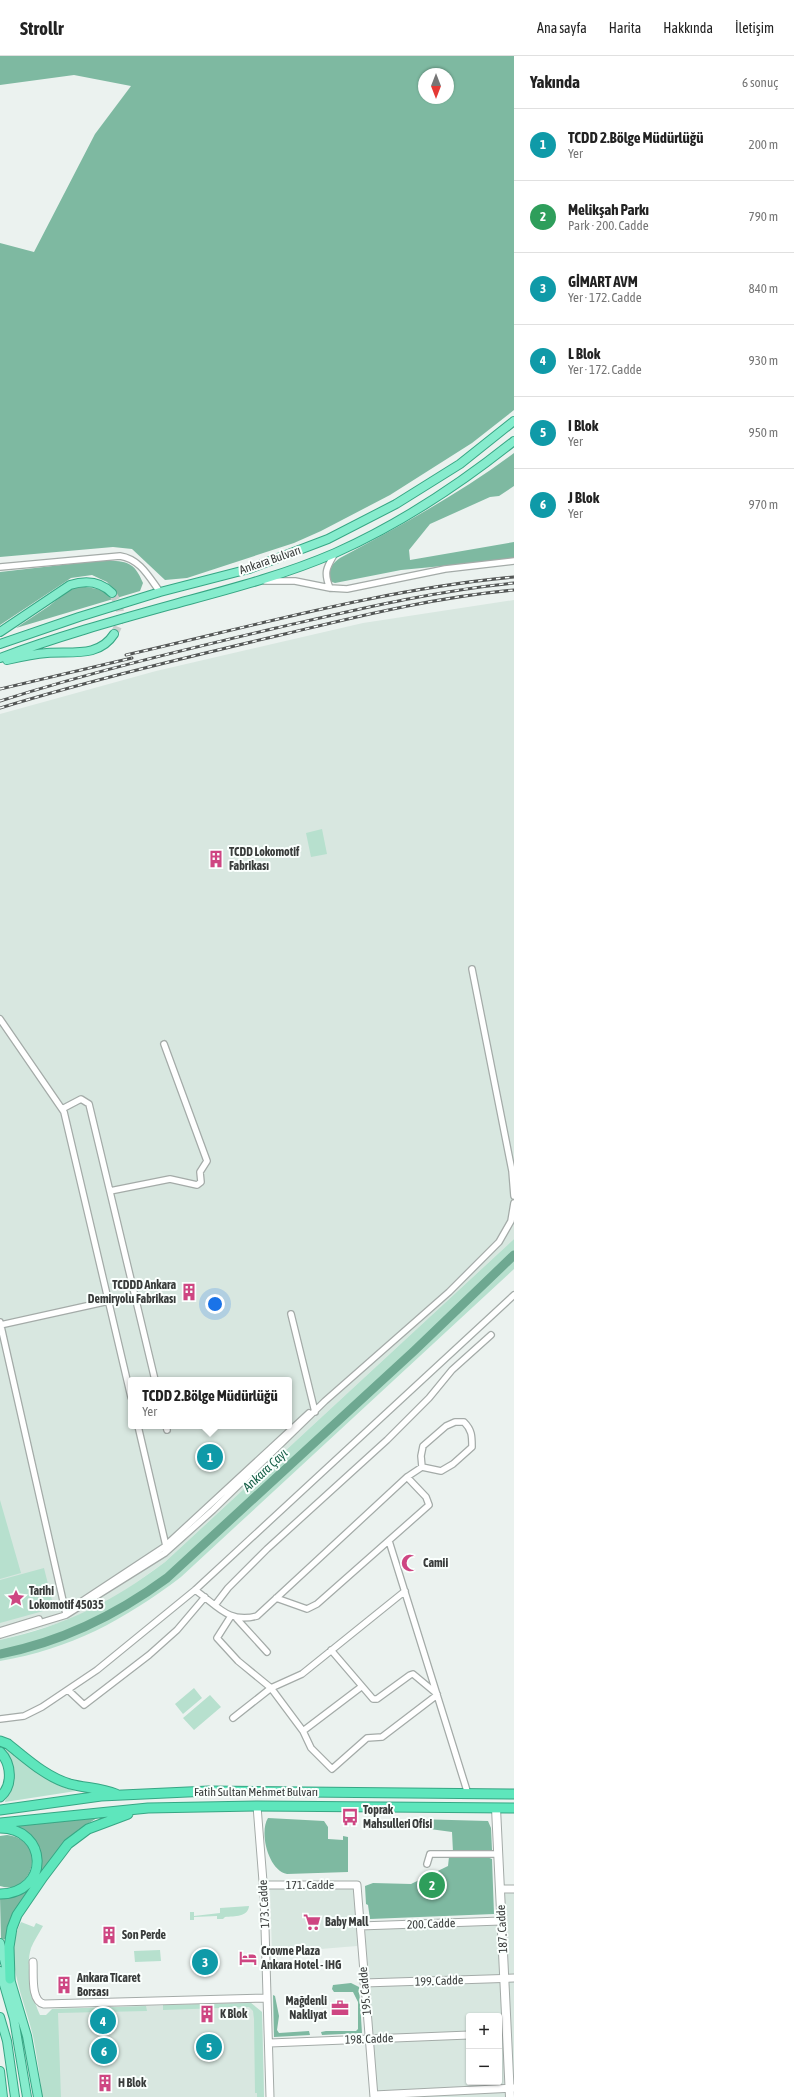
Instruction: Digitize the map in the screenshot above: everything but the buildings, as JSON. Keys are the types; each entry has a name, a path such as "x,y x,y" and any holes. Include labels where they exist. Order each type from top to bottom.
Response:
{"highway":[{"path":"0,1741 8,1744 49,1776 70,1784 104,1790 119,1795"},
{"path":"0,1752 5,1759 10,1776 9,1783 4,1794 0,1798"},
{"name":"Fatih Sultan Mehmet Bulvarı","path":"0,1810 46,1802 119,1795 209,1791 514,1794"},
{"name":"Fatih Sultan Mehmet Bulvarı","path":"0,1823 51,1816 148,1808 257,1806 514,1808"},
{"path":"4,1976 14,1921 68,1844 88,1829 100,1823 148,1808"},
{"path":"0,1828 17,1831 29,1839 36,1850 38,1863 33,1878 25,1888 16,1892 0,1894"}],"main road":[{"name":"Ankara Bulvarı","path":"0,644 79,617 160,592 249,569 328,539 396,504 460,464 514,421"},
{"name":"Ankara Bulvarı","path":"0,658 91,627 261,581 335,553 410,514 470,476 514,441"},
{"path":"0,632 70,585 80,582 95,583 106,588 112,593"},
{"path":"0,661 34,655 95,650 109,642 114,634"},
{"name":"187. Cadde","path":"496,1808 504,1979 503,2033 511,2091"},
{"path":"0,1944 4,1976 14,2019"},
{"path":"4,1976 28,2036 38,2097"},
{"path":"4,1976 23,2025"},
{"path":"10,1994 27,2097"},
{"path":"0,2019 7,2041 15,2097"},
{"path":"0,2071 3,2097"}],"street":[{"path":"330,588 325,578 327,567 335,553"},
{"path":"0,568 120,556 128,557 145,570 160,592"},
{"path":"261,581 294,581 330,588 346,589 444,569 514,561"},
{"path":"472,969 512,1171 514,1196"},
{"path":"0,1019 62,1109 128,1384"},
{"path":"110,1191 170,1180 197,1185 201,1182 200,1172 207,1161 164,1044"},
{"path":"62,1109 81,1099 89,1104 154,1377"},
{"path":"0,1635 66,1613 167,1548 325,1401 449,1292 499,1242 511,1222 514,1203"},
{"path":"0,1719 24,1716 68,1690 97,1670 195,1590 514,1295"},
{"path":"66,1613 0,1324 109,1301"},
{"path":"291,1314 314,1411"},
{"path":"215,1605 228,1588 267,1549 387,1440 429,1398 452,1370 490,1335"},
{"path":"422,1467 421,1456 423,1446 446,1426 455,1422 464,1422 469,1427 473,1434 472,1447 453,1464 441,1471 422,1467 407,1477 257,1616 234,1617 217,1638 238,1661 271,1688 303,1731 311,1748 332,1768 367,1738 382,1737 437,1695"},
{"path":"139,1429 167,1548"},
{"path":"276,1598 307,1609 316,1604 429,1505 426,1497 407,1477"},
{"path":"389,1541 468,1794"},
{"path":"195,1590 234,1617 267,1652"},
{"path":"233,1718 271,1688 302,1674 405,1591"},
{"path":"68,1690 84,1705 149,1655 177,1630 206,1597"},
{"path":"0,1631 66,1613"},
{"path":"331,1650 369,1697 377,1699 413,1674 437,1695"},
{"path":"303,1731 361,1687"},
{"name":"173. Cadde","path":"257,1806 263,1884 270,2043 270,2097"},
{"path":"427,1864 430,1854 498,1854"},
{"name":"171. Cadde","path":"263,1884 357,1885"},
{"name":"195. Cadde","path":"357,1885 368,2039 374,2096"},
{"path":"500,1889 514,1889"},
{"name":"200. Cadde","path":"360,1926 501,1921"},
{"path":"33,1962 35,1996 38,2001 44,2004 267,1998"},
{"name":"199. Cadde","path":"364,1983 514,1978"},
{"name":"198. Cadde","path":"270,2043 466,2035"},
{"path":"374,2096 511,2091"}],"shaded area":[{"path":"514,600 514,1239 165,1562 113,1599 86,1612 63,1622 0,1640 0,714 156,671 363,623"},
{"path":"354,1886 357,1946 272,1953 270,1889"},
{"path":"514,1893 514,2097 375,2097 365,1928 496,1917 496,1894"},
{"path":"251,2003 262,2012 264,2097 51,2097 52,2009"}],"green space":[{"path":"0,56 514,56 514,410 472,443 390,495 321,531 294,543 187,578 165,580 132,549 113,547 0,557 0,243 34,252 95,134 131,86 74,75 0,85"},
{"path":"514,453 514,486 499,496 490,497 430,524 409,550 410,560 514,542 514,559 401,570 335,583 329,581 329,570 340,558 407,522 451,496"},
{"path":"105,560 124,562 133,567 143,583 140,591 16,628 49,606 69,590 80,586 103,590 114,590 107,582 92,575 71,578 0,625 0,572"},
{"path":"322,829 327,854 311,857 306,833"},
{"path":"514,1239 514,1269 181,1577 139,1607 96,1631 50,1649 26,1656 0,1661 0,1640 67,1620 87,1611 145,1577 165,1562"},
{"path":"0,1500 21,1573 0,1579"},
{"path":"44,1568 54,1608 0,1623 0,1580"},
{"path":"194,1688 202,1698 183,1714 175,1704"},
{"path":"210,1695 221,1707 194,1730 183,1718"},
{"path":"0,1744 46,1779 76,1791 5,1802 13,1782 13,1771 7,1757 0,1748"},
{"path":"97,1818 78,1830 65,1842 11,1918 5,1939 1,1940 0,1897 16,1895 38,1871 30,1837 18,1826"},
{"path":"268,1818 324,1821 328,1827 328,1839 343,1840 343,1836 348,1837 348,1872 287,1874 280,1871 270,1858 267,1850 264,1832 265,1824"},
{"path":"415,1819 488,1821 491,1828 492,1850 453,1852 452,1832 415,1827"},
{"path":"7,1835 20,1839 28,1847 32,1856 31,1866 27,1876 20,1883 11,1887 0,1886 0,1836"},
{"path":"449,1857 487,1857 492,1859 494,1914 370,1919 368,1905 366,1904 365,1886 373,1883 411,1884 448,1866"},
{"path":"249,1906 248,1910 244,1914 237,1916 225,1917 223,1919 217,1919 217,1916 194,1917 194,1920 190,1920 190,1912 194,1912 194,1916 220,1913 220,1908"},
{"path":"21,1922 34,1927 36,1923 43,1926 31,1948 29,1956 30,1982 34,2000 40,2015 46,2015 52,2009 146,2006 147,2011 58,2013 61,2097 42,2097 33,2036 14,1964 16,1936"},
{"path":"160,1950 161,1961 135,1962 134,1951"},
{"path":"351,1983 359,1987 362,2033 322,2035 321,2032 326,2031 356,2031 358,2029 358,2002 353,1992 334,1992 332,1989 333,1985"},
{"path":"273,1995 275,1996 279,2016 277,2030 279,2033 309,2031 310,2035 274,2037"},
{"path":"251,2003 262,2012 264,2097 257,2097 257,2093 255,2093 254,2019 253,2011 249,2007 163,2010 163,2005"}],"waterway":[{"name":"Ankara Çayı","path":"0,1654 45,1642 88,1625 109,1615 167,1578 414,1351 514,1255"}],"tunnel":[{"path":"112,593 118,603 120,614 119,624 114,634"}],"railway":[{"path":"126,655 367,599 416,590 514,577"},
{"path":"0,701 103,671 276,628 424,596 484,586 514,583"},
{"path":"0,708 144,668 401,607 457,597 514,590"},
{"path":"0,689 132,658"}],"place":[{"name":"TCDD Lokomotif Fabrikası","path":"216,859"},
{"name":"TCDDD Ankara Demiryolu Fabrikası","path":"189,1292"},
{"name":"TCDD 2.Bölge Müdürlüğü","path":"210,1457"},
{"name":"Camii","path":"410,1563"},
{"name":"Tarihi Lokomotif 45035","path":"16,1598"},
{"name":"Toprak Mahsulleri Ofisi","path":"350,1817"},
{"name":"Melikşah Parkı","path":"432,1885"},
{"name":"Baby Mall","path":"312,1922"},
{"name":"Son Perde","path":"109,1935"},
{"name":"Crowne Plaza Ankara Hotel - IHG","path":"248,1958"},
{"name":"GİMART AVM","path":"205,1962"},
{"name":"Ankara Ticaret Borsası","path":"64,1985"},
{"name":"Mağdenli Nakliyat","path":"340,2008"},
{"name":"K Blok","path":"207,2014"},
{"name":"L Blok","path":"103,2021"},
{"name":"I Blok","path":"209,2047"},
{"name":"J Blok","path":"104,2051"},
{"name":"H Blok","path":"105,2083"}]}
